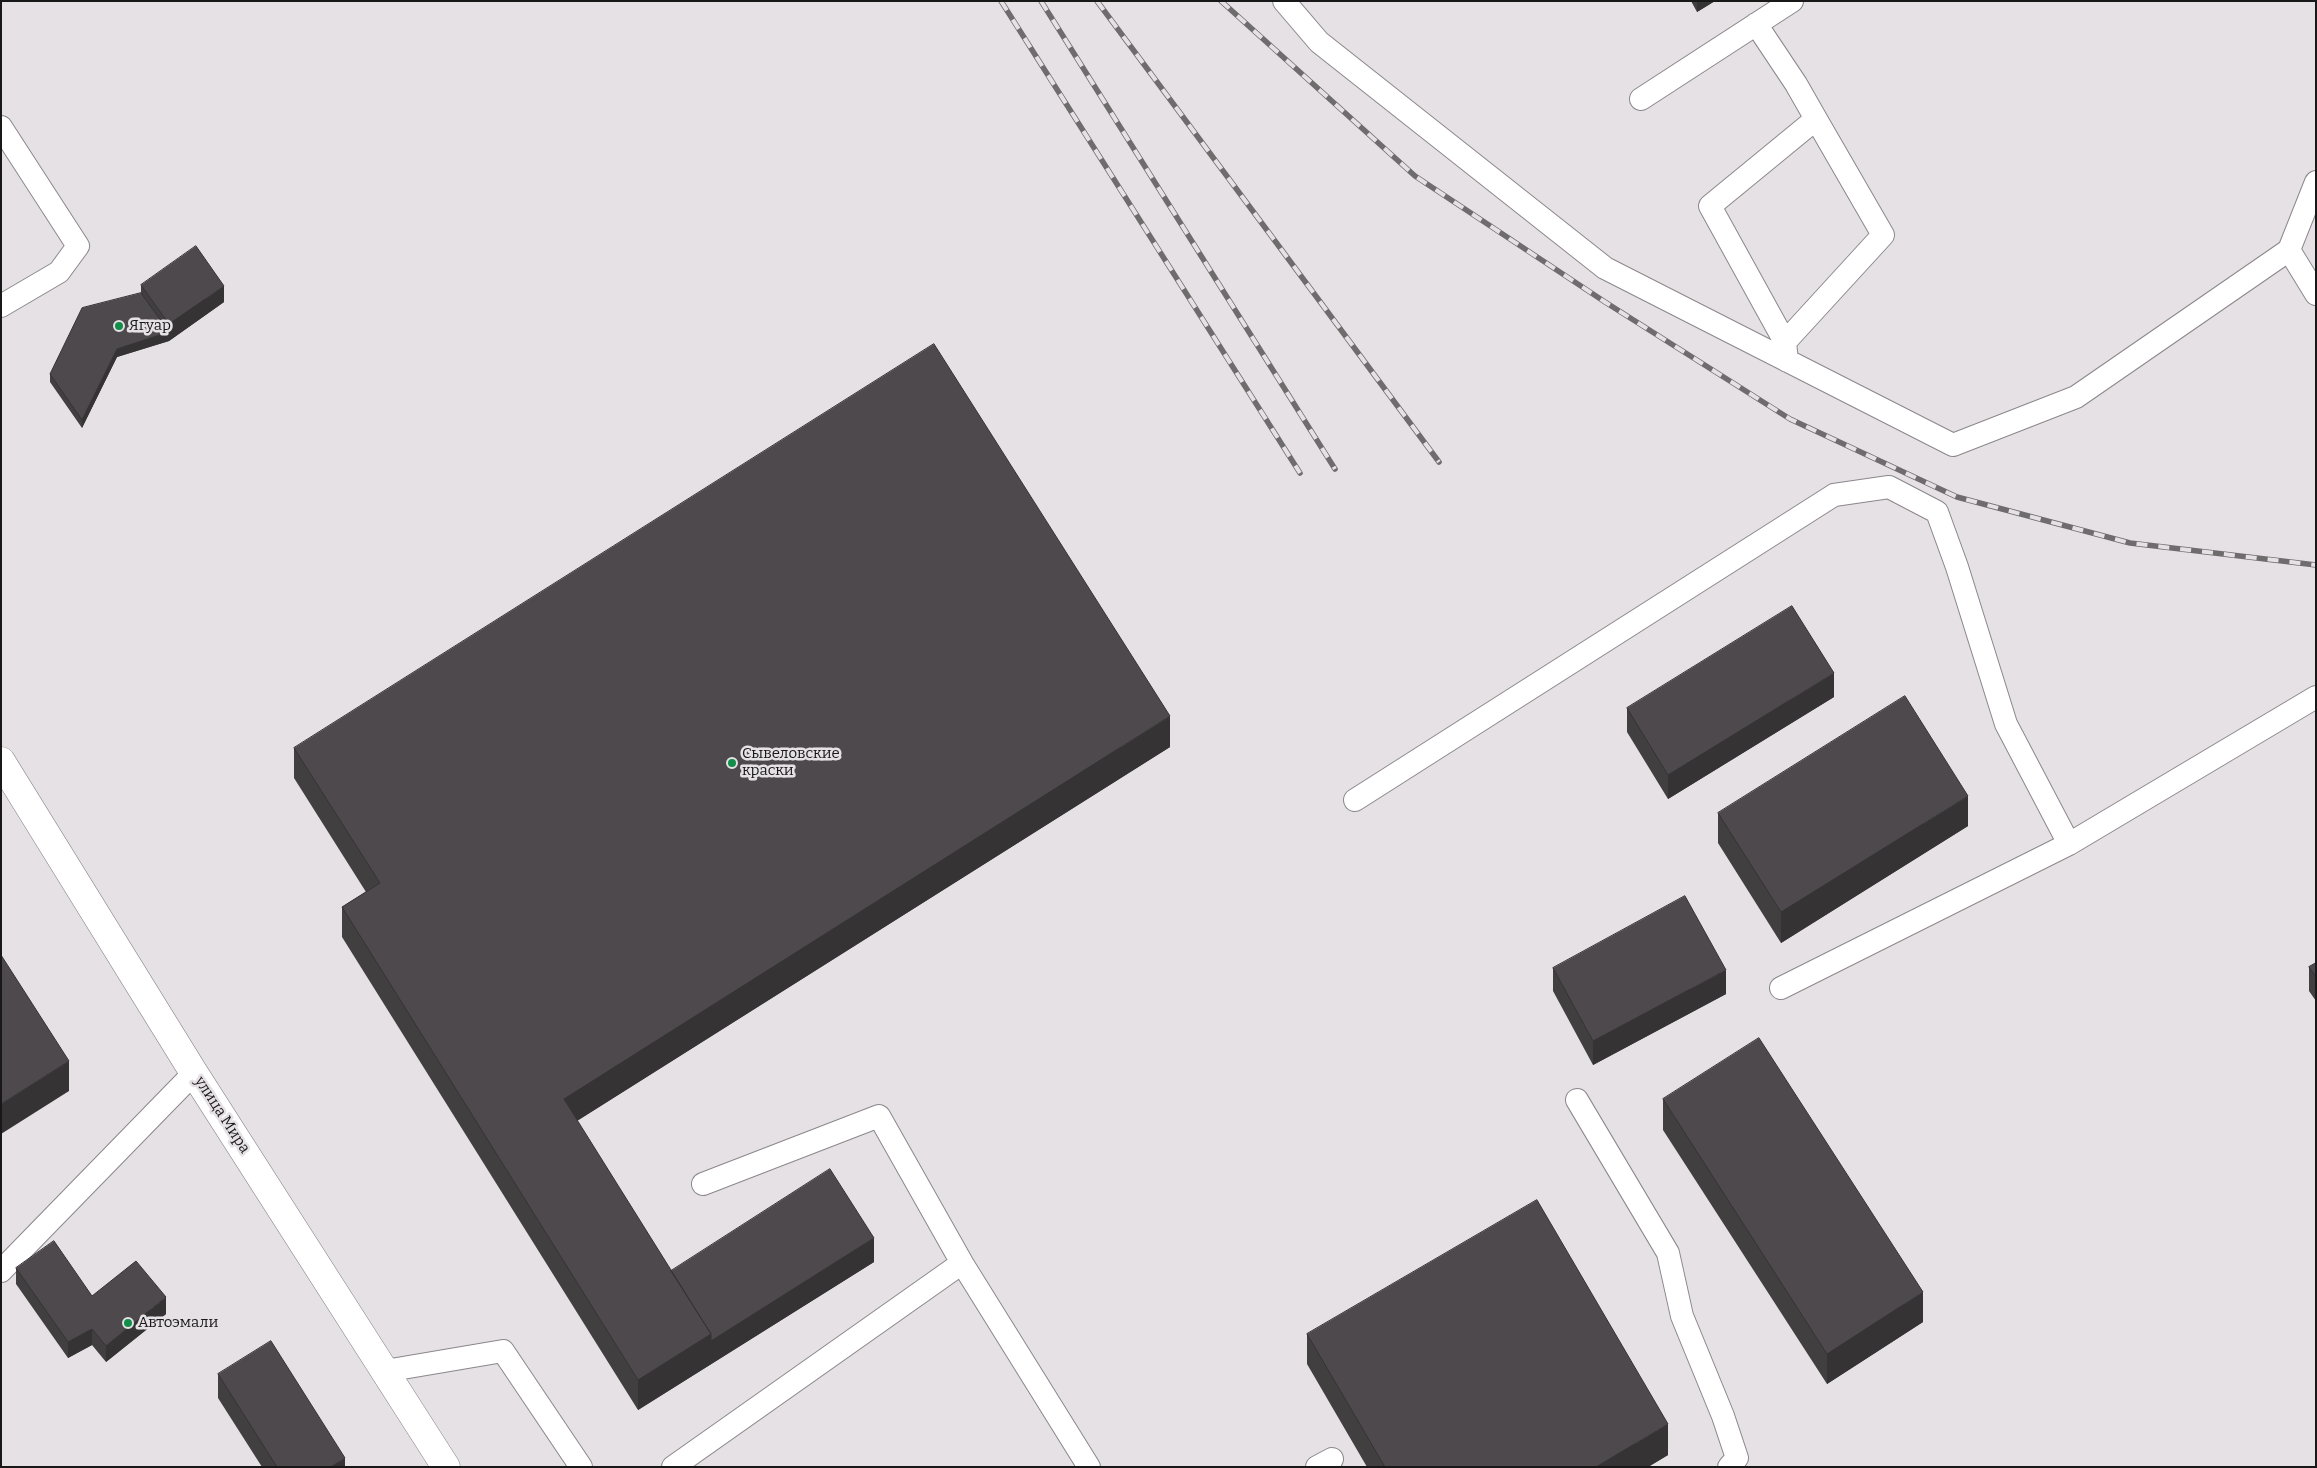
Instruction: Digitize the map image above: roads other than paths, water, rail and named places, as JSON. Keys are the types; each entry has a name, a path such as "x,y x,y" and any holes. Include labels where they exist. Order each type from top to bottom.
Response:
{"main road":[{"name":"улица Мира","path":"1,761 194,1073 446,1467"}],"lane":[{"path":"1284,1 1319,42 1605,268 1786,352 1953,445 2076,397 2289,250 2316,182"},
{"path":"1641,99 1792,1"},
{"path":"1756,24 1796,84 1883,234 1786,352"},
{"path":"1786,352 1710,206 1816,119"},
{"path":"1,127 78,246 59,272 1,306"},
{"path":"2289,250 2316,294"},
{"path":"1354,800 1834,495 1889,487 1937,512 1957,567 2006,724 2069,844"},
{"path":"1781,988 2069,844 2316,697"},
{"path":"1,1271 194,1073"},
{"path":"1577,1100 1668,1253 1682,1316 1723,1416 1737,1458 1728,1467"},
{"path":"703,1184 879,1116 962,1263 1088,1467"},
{"path":"673,1467 962,1263"},
{"path":"385,1371 503,1351 582,1467"}],"railway":[{"path":"1001,1 1300,473"},
{"path":"1041,1 1335,469"},
{"path":"1097,1 1439,462"},
{"path":"1221,1 1415,176 1605,302 1790,419 1957,497 2130,543 2316,565"}],"place":[{"name":"Ягуар","path":"119,326"},
{"name":"Сывеловские краски","path":"732,763"},
{"name":"Автоэмали","path":"128,1323"}]}
